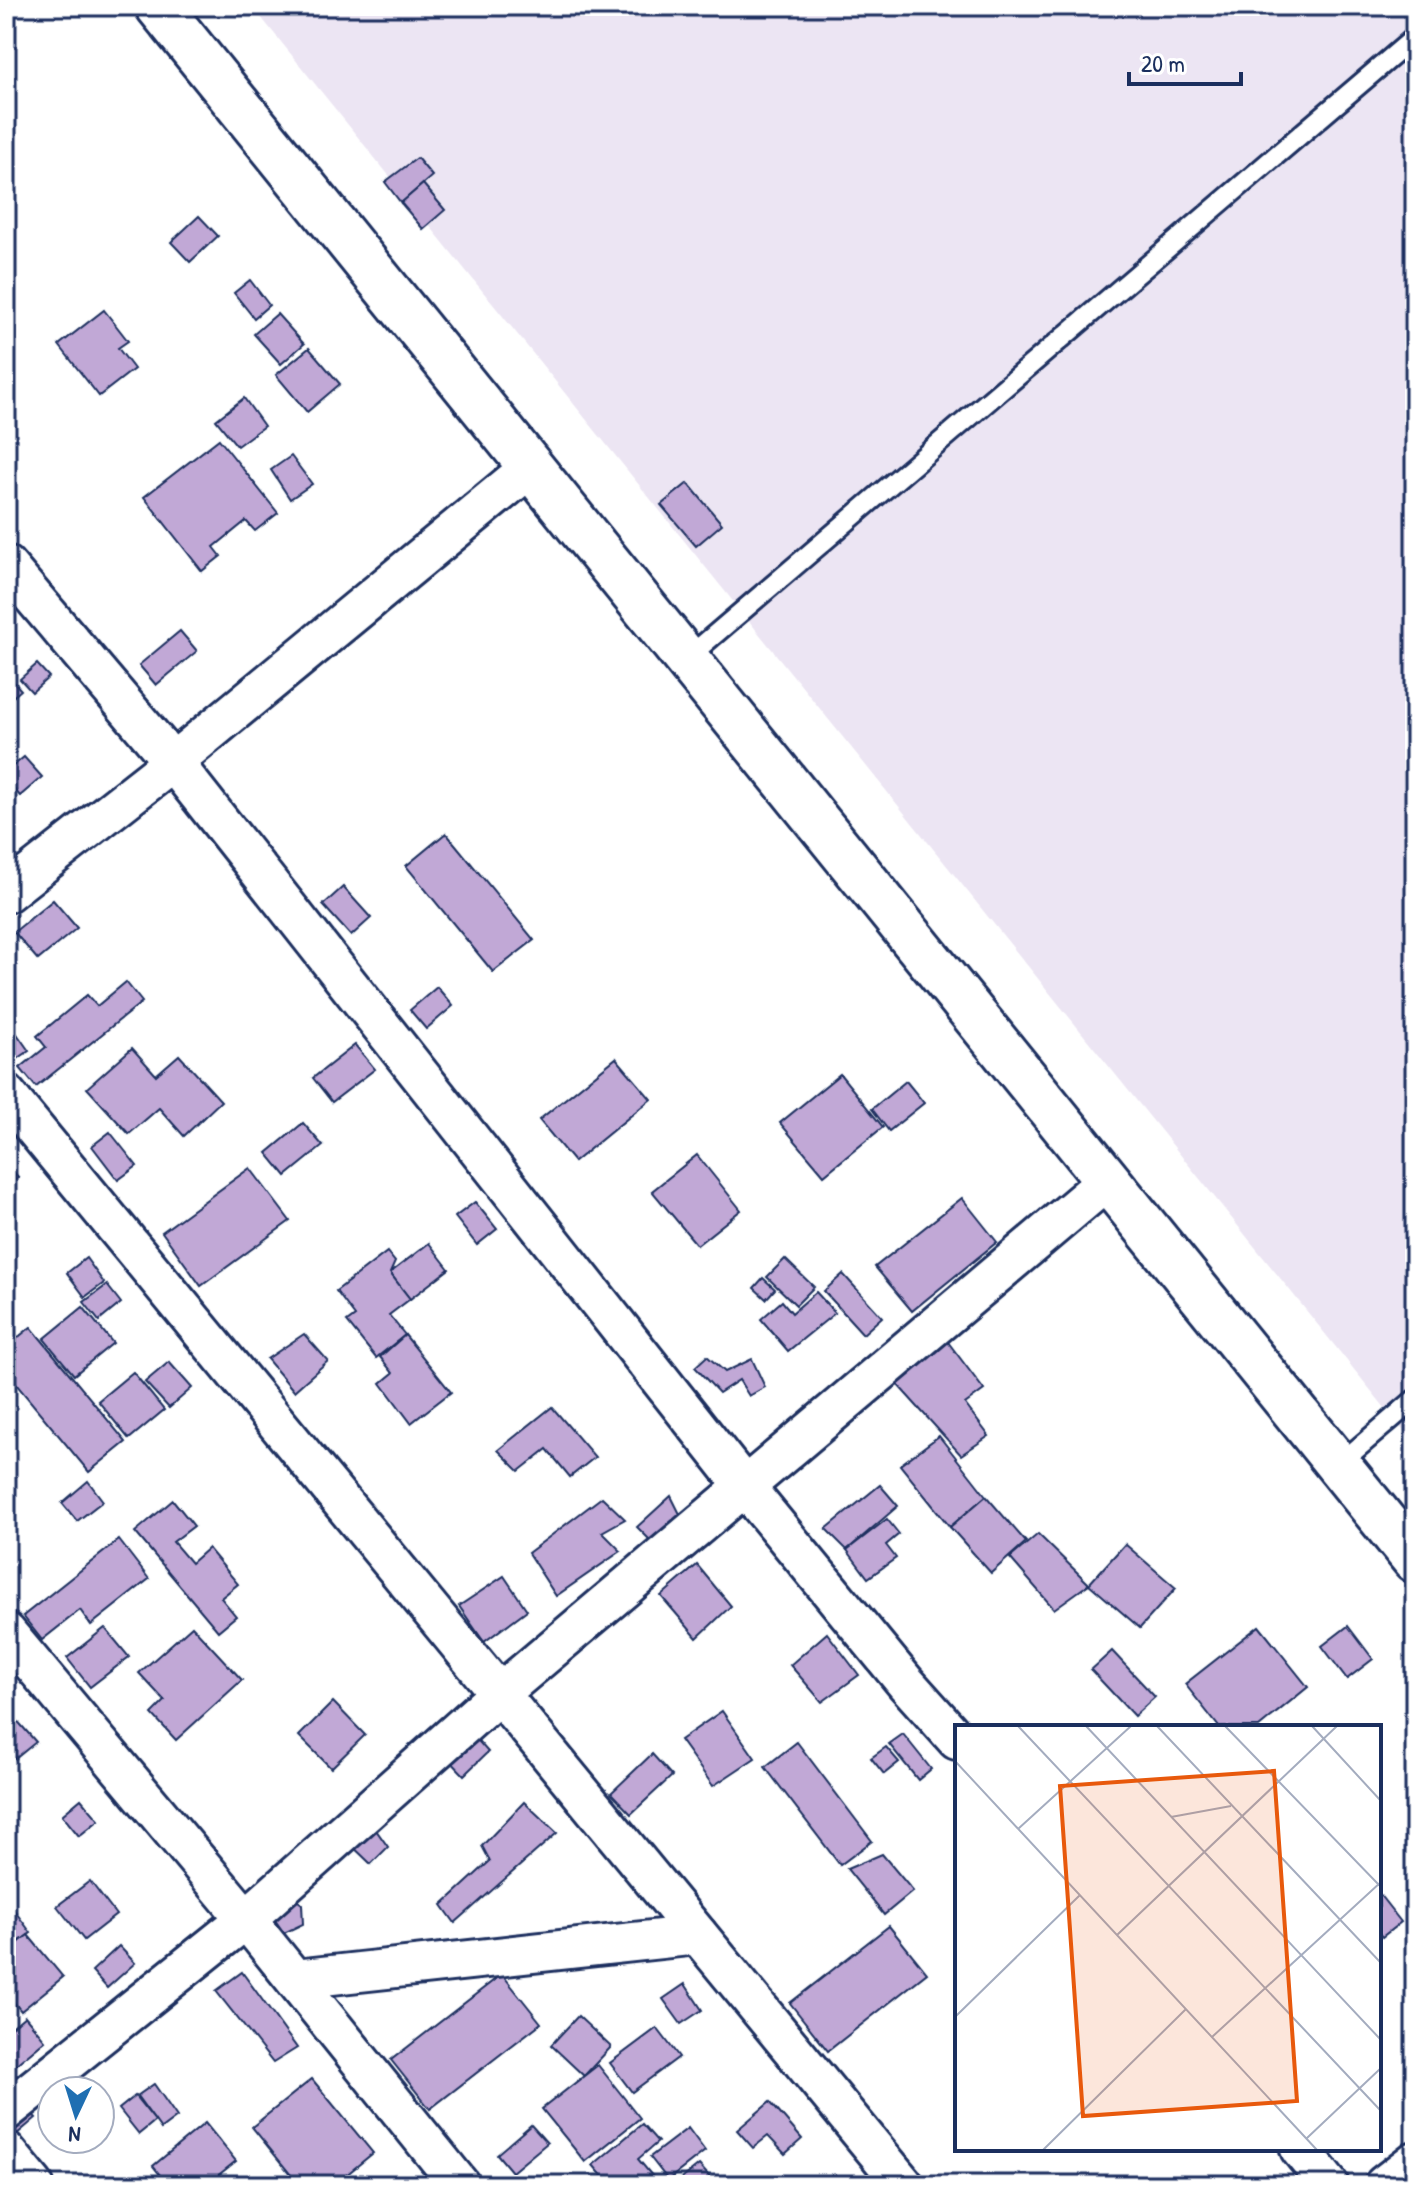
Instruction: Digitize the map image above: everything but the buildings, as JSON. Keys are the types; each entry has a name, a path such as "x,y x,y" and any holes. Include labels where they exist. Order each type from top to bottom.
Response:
{"street":[{"path":"158,6 1415,1560"},
{"path":"6,893 173,762 531,467"},
{"path":"6,565 173,762 745,1487 905,1682 955,1738"},
{"path":"6,1094 904,2185"},
{"path":"6,2111 246,1919 499,1694 1108,1180"},
{"path":"6,1632 246,1919 460,2185"},
{"path":"295,1979 698,1935"},
{"path":"6,2151 34,2185"},
{"path":"1302,2151 1329,2185"},
{"path":"1384,2185 1415,2161"}],"lane":[{"path":"686,659 1415,37"},
{"path":"1338,1465 1415,1399"}],"shaded area":[{"path":"252,6 1415,6 1415,1445"}]}
